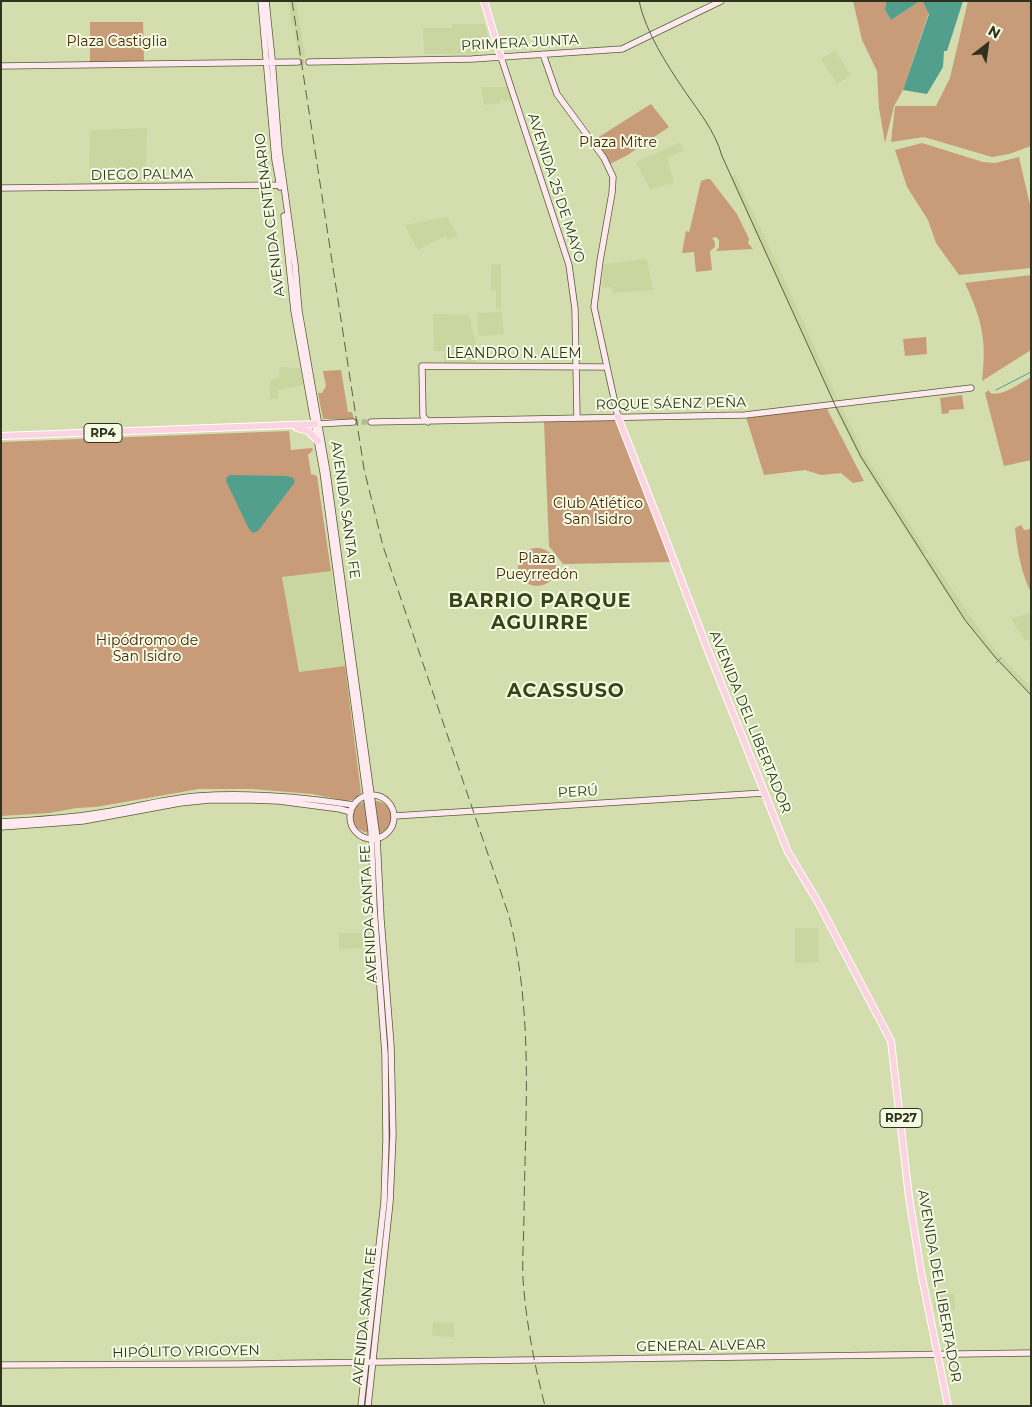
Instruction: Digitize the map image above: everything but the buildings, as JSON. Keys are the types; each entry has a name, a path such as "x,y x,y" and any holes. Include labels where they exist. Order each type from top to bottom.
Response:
{"main road":[{"name":"AVENIDA CENTENARIO","path":"261,1 270,62"},
{"name":"AVENIDA CENTENARIO","path":"266,1 281,185 294,311 318,424"},
{"path":"484,1 501,57"},
{"name":"PRIMERA JUNTA","path":"309,62 501,57 622,49 721,1"},
{"name":"AVENIDA DEL LIBERTADOR","path":"543,54 557,94 604,157 613,177 594,307 618,418 764,794 792,860 819,904 891,1041 909,1197 921,1272 948,1406"},
{"name":"AVENIDA 25 DE MAYO","path":"501,57 569,265 575,309 578,418"},
{"path":"1,66 298,62"},
{"name":"DIEGO PALMA","path":"1,188 281,185"},
{"name":"LEANDRO N. ALEM","path":"423,416 422,366 606,367"},
{"name":"ROQUE SÁENZ PEÑA","path":"371,422 744,415 971,388"},
{"path":"413,422 423,416 428,422"},
{"name":"RP4","path":"1,436 247,428 353,422"},
{"name":"RP4","path":"247,428 255,430 297,428 311,427 318,424"},
{"name":"AVENIDA SANTA FE","path":"318,424 318,441 362,740"},
{"name":"AVENIDA SANTA FE","path":"318,424 375,838 374,913 384,1054 386,1139 384,1202 368,1361 361,1406"},
{"path":"297,428 308,431 318,441"},
{"path":"1,822 80,816 210,795 252,794 279,796 354,806"},
{"name":"PERÚ","path":"394,816 764,794"},
{"path":"370,796 377,796 387,802 394,816 393,824 388,832 375,838 362,837 355,831 351,823 351,812 358,800 370,796"},
{"path":"1,827 83,821 180,804 217,800 279,801 351,812"},
{"name":"GENERAL ALVEAR","path":"368,1361 598,1360 1031,1353"},
{"name":"AVENIDA SANTA FE","path":"368,1361 368,1406"},
{"name":"HIPÓLITO YRIGOYEN","path":"1,1364 135,1365 368,1361"}],"shaded area":[{"path":"288,1 296,1 305,57 299,59 294,25 292,25"},
{"path":"453,24 484,24 490,42 478,42 478,54 424,54 423,28 452,28"},
{"path":"835,51 851,75 837,84 821,59"},
{"path":"481,87 508,87 512,100 504,101 500,99 501,103 484,105"},
{"path":"147,128 145,183 89,184 90,130"},
{"path":"679,143 684,150 667,158 674,183 650,189 636,162"},
{"path":"735,175 838,400 833,401 730,177"},
{"path":"447,217 457,235 448,240 446,236 418,250 405,225"},
{"path":"647,259 653,290 613,293 612,287 602,288 604,264"},
{"path":"491,264 501,265 501,309 496,309 496,290 491,290"},
{"path":"501,312 504,334 479,336 477,313"},
{"path":"433,314 469,315 477,351 476,363 444,363 444,351 434,351"},
{"path":"280,367 300,368 304,385 278,390 278,399 270,399 270,380 279,378"},
{"path":"841,407 865,455 928,553 922,556 860,458 835,409"},
{"path":"931,558 995,650 1031,688 1031,696 989,652 960,614 925,561"},
{"path":"331,571 345,666 299,672 282,576"},
{"path":"1031,612 1031,639 1025,641 1011,619"},
{"path":"795,928 818,928 818,962 795,963"},
{"path":"339,933 369,933 370,948 339,949"},
{"path":"954,1294 955,1310 934,1311 934,1295"},
{"path":"433,1322 454,1323 454,1337 432,1336"}],"green space":[{"path":"853,1 886,1 885,10 891,20 920,1 923,2 929,12 903,90 894,106 885,143 879,108 877,71 862,40"},
{"path":"968,1 1031,1 1031,146 1009,154 992,157 924,137 891,142 895,106 936,106 950,78"},
{"name":"Plaza Castiglia","path":"90,22 143,22 144,62 90,63"},
{"name":"Plaza Mitre","path":"651,104 669,127 626,156 610,164 594,140"},
{"path":"922,143 983,162 995,163 1019,157 1031,209 1031,268 959,275 936,243 928,220 907,187 895,150"},
{"path":"710,179 737,214 749,239 748,243 753,249 716,251 719,247 719,240 716,237 712,238 715,242 715,247 710,251 712,270 696,272 694,252 682,253 686,231 689,232 690,229 701,181"},
{"path":"1031,275 1031,350 982,381 984,354 982,330 976,308 965,283"},
{"path":"926,337 927,354 905,356 903,339"},
{"path":"341,370 348,412 352,412 354,419 323,419 318,393 322,393 326,386 323,371"},
{"path":"1031,377 1031,460 1004,466 985,393 989,390 990,393 995,394 1006,391"},
{"path":"962,395 964,409 949,410 949,413 942,414 940,398"},
{"path":"827,409 864,481 853,483 841,473 821,475 805,470 764,475 746,417"},
{"name":"Club Atlético San Isidro","path":"617,420 672,562 563,564 549,546 544,422"},
{"name":"Hipódromo de San Isidro","path":"289,431 291,450 312,448 313,450 308,455 311,474 317,476 331,571 282,577 299,672 345,666 361,793 353,800 347,801 312,794 252,789 199,789 96,807 49,813 1,816 1,442"},
{"path":"1021,525 1024,530 1031,529 1031,592 1022,569 1017,544 1015,528"},
{"name":"Plaza Pueyrredón","path":"537,548 544,549 550,554 555,560 555,574 550,580 544,585 537,586 530,585 524,580 519,574 518,567 519,560 524,554 530,549"},
{"path":"366,801 369,833 357,828 352,818 355,808"},
{"path":"375,801 382,802 387,806 392,816 390,826 379,833"}],"water":[{"path":"886,1 920,1 891,20 885,10"},
{"path":"920,1 963,1 947,51 944,51 943,67 927,94 903,90 929,14 923,2"},
{"path":"230,475 287,476 293,478 295,482 258,531 253,533 249,529 226,481"}],"waterway":[{"path":"996,390 1031,372"},
{"path":"996,663 1001,658"}],"tunnel":[{"path":"298,62 309,62"},
{"path":"353,422 371,422"}],"tram line":[{"path":"639,1 646,25 657,47 715,138 835,405 861,457 965,620 995,657 1031,695"}],"railway":[{"path":"292,1 364,469 383,546 509,916 517,953 522,990 526,1064 523,1279 531,1342 545,1406"}],"district":[{"name":"BARRIO PARQUE AGUIRRE","path":"540,612"},
{"name":"ACASSUSO","path":"566,691"}]}
